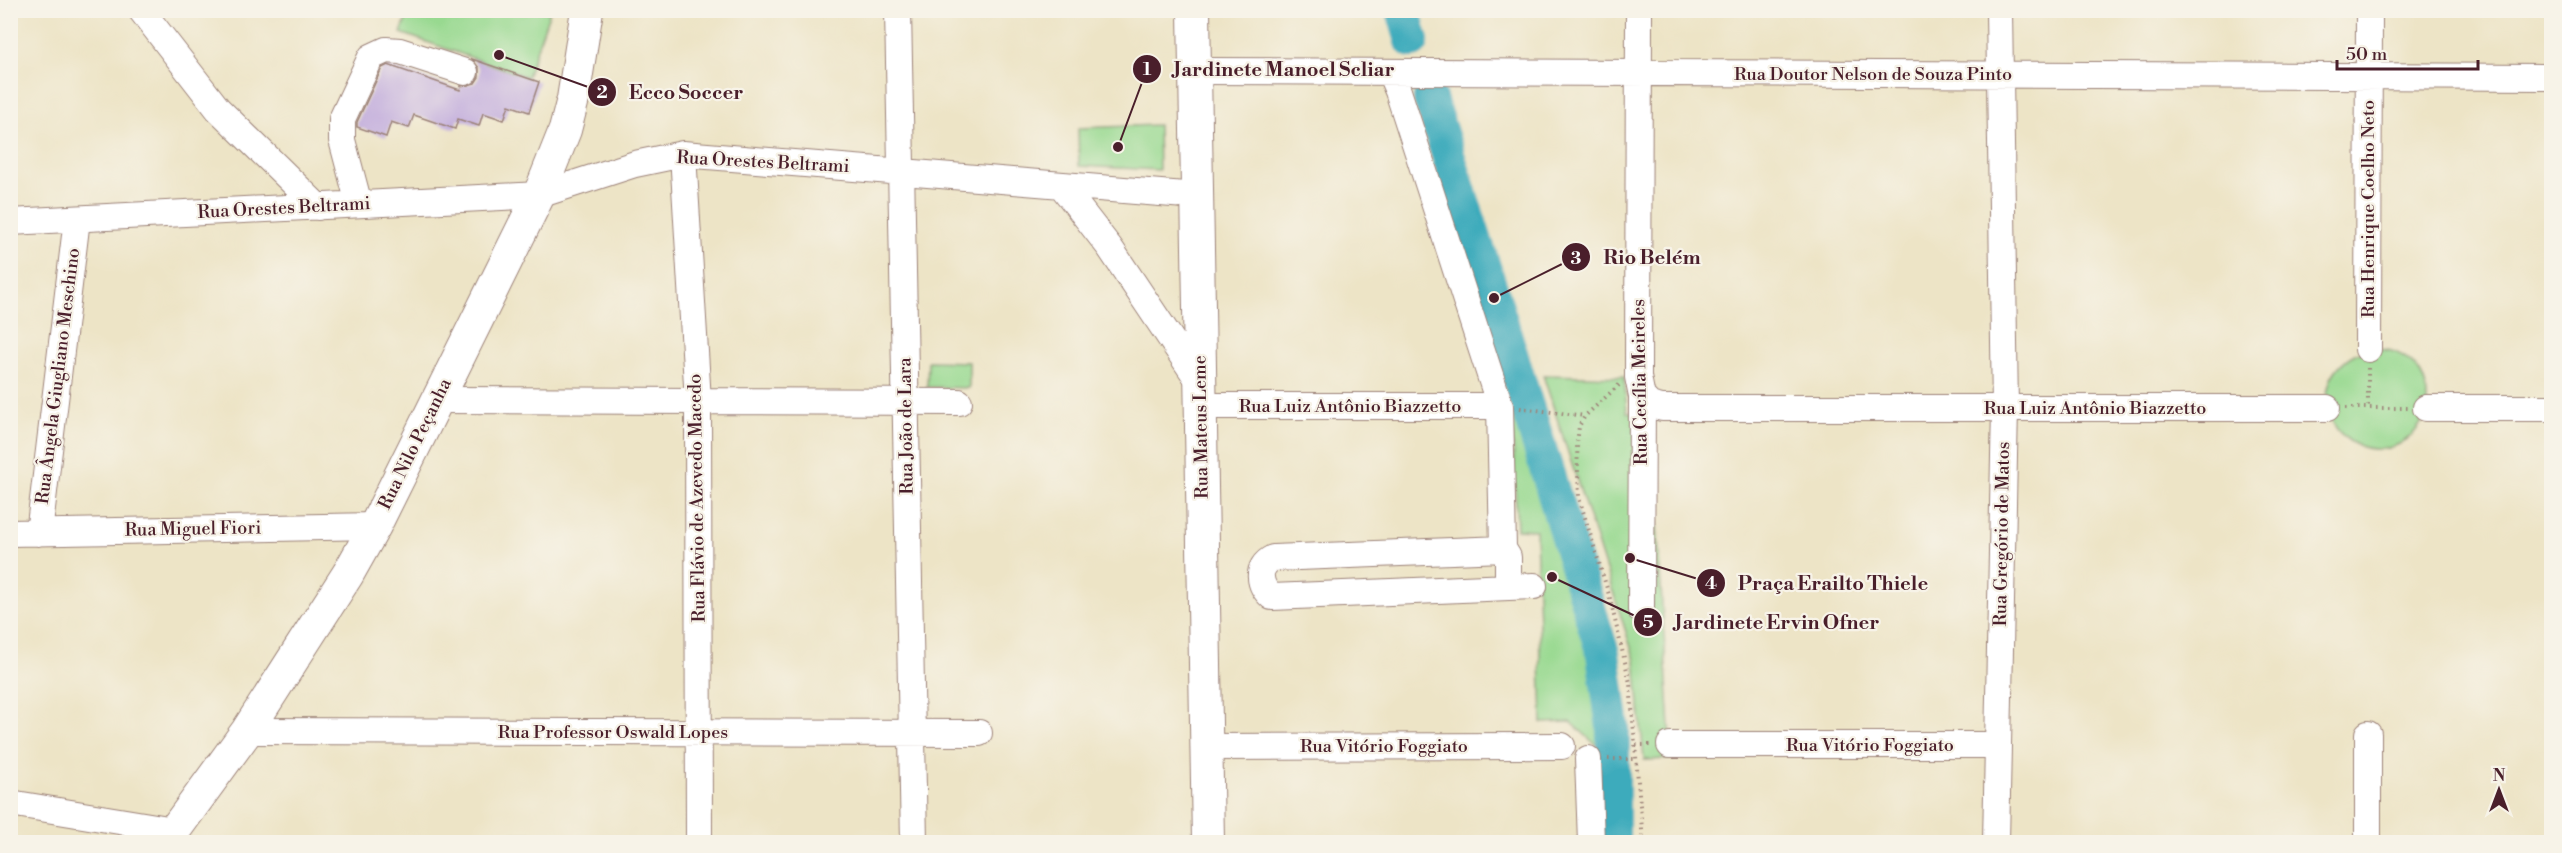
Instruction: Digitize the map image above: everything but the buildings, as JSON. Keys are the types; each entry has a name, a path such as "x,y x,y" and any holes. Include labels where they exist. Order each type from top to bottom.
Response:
{"main road":[{"name":"Rua Nilo Peçanha","path":"170,836 247,731 348,574 375,526 539,195 565,130 573,99 587,10"},
{"name":"Rua Mateus Leme","path":"1194,10 1208,843"}],"street":[{"path":"141,10 218,109 318,207"},
{"name":"Rua João de Lara","path":"898,10 914,843"},
{"name":"Rua Cecília Meireles","path":"1639,10 1638,377 1642,397 1641,610"},
{"name":"Rua Gregório de Matos","path":"1996,843 2005,408 1999,10"},
{"name":"Rua Henrique Coelho Neto","path":"2368,349 2369,10"},
{"path":"359,204 342,140 342,119 371,57 386,50 400,51 465,72"},
{"name":"Rua Doutor Nelson de Souza Pinto","path":"1195,71 2552,77"},
{"path":"1390,72 1510,407 1503,549 1508,557 1508,587"},
{"name":"Rua Orestes Beltrami","path":"10,222 539,195 635,164 682,154 901,170 1197,196"},
{"name":"Rua Flávio de Azevedo Macedo","path":"682,154 698,401 699,843"},
{"path":"1060,185 1110,248 1200,395"},
{"name":"Rua Ângela Giugliano Meschino","path":"39,533 77,219"},
{"name":"Rua Luiz Antônio Biazzetto","path":"1200,395 1510,407"},
{"name":"Rua Luiz Antônio Biazzetto","path":"1642,397 1650,405 1662,408 2327,408"},
{"path":"436,400 959,402"},
{"path":"2427,408 2552,408"},
{"name":"Rua Miguel Fiori","path":"10,533 375,526"},
{"path":"1503,549 1273,558 1265,562 1261,570 1260,581 1265,591 1272,597 1534,586"},
{"name":"Rua Professor Oswald Lopes","path":"247,731 979,733"},
{"path":"2368,734 2368,843"},
{"name":"Rua Vitório Foggiato","path":"1670,746 1998,744"},
{"name":"Rua Vitório Foggiato","path":"1206,747 1562,746"},
{"path":"1591,843 1596,759"},
{"path":"10,803 170,836"}],"path":[{"path":"2368,349 2368,408"},
{"path":"1624,377 1621,384 1585,416 1579,426 1577,445 1579,498 1609,595 1630,683 1643,843"},
{"path":"1510,407 1585,416"},
{"path":"2327,408 2427,408"},
{"path":"1596,759 1636,759"}],"green space":[{"path":"409,10 550,11 527,77 401,33"},
{"path":"1158,125 1159,170 1079,166 1078,128"},
{"path":"2377,349 2396,353 2412,364 2423,380 2427,399 2423,418 2412,434 2396,445 2377,449 2358,445 2342,434 2331,418 2327,399 2331,380 2342,364 2358,353"},
{"path":"928,361 969,362 969,388 927,387"},
{"path":"1543,375 1624,377 1627,412 1650,416 1672,759 1644,760 1635,660"},
{"path":"1511,396 1581,625 1590,661 1606,754 1571,722 1542,723 1536,530 1517,529"},
{"path":"458,834 533,834 533,842 458,842"}],"waterway":[{"path":"1403,10 1412,41"},
{"path":"1430,99 1494,298 1603,654 1613,728 1613,842"}],"place":[{"name":"Ecco Soccer","path":"499,55"},
{"name":"Jardinete Manoel Scliar","path":"1118,147"},
{"name":"Rio Belém","path":"1494,298"},
{"name":"Praça Erailto Thiele","path":"1630,558"},
{"name":"Jardinete Ervin Ofner","path":"1552,577"}]}
